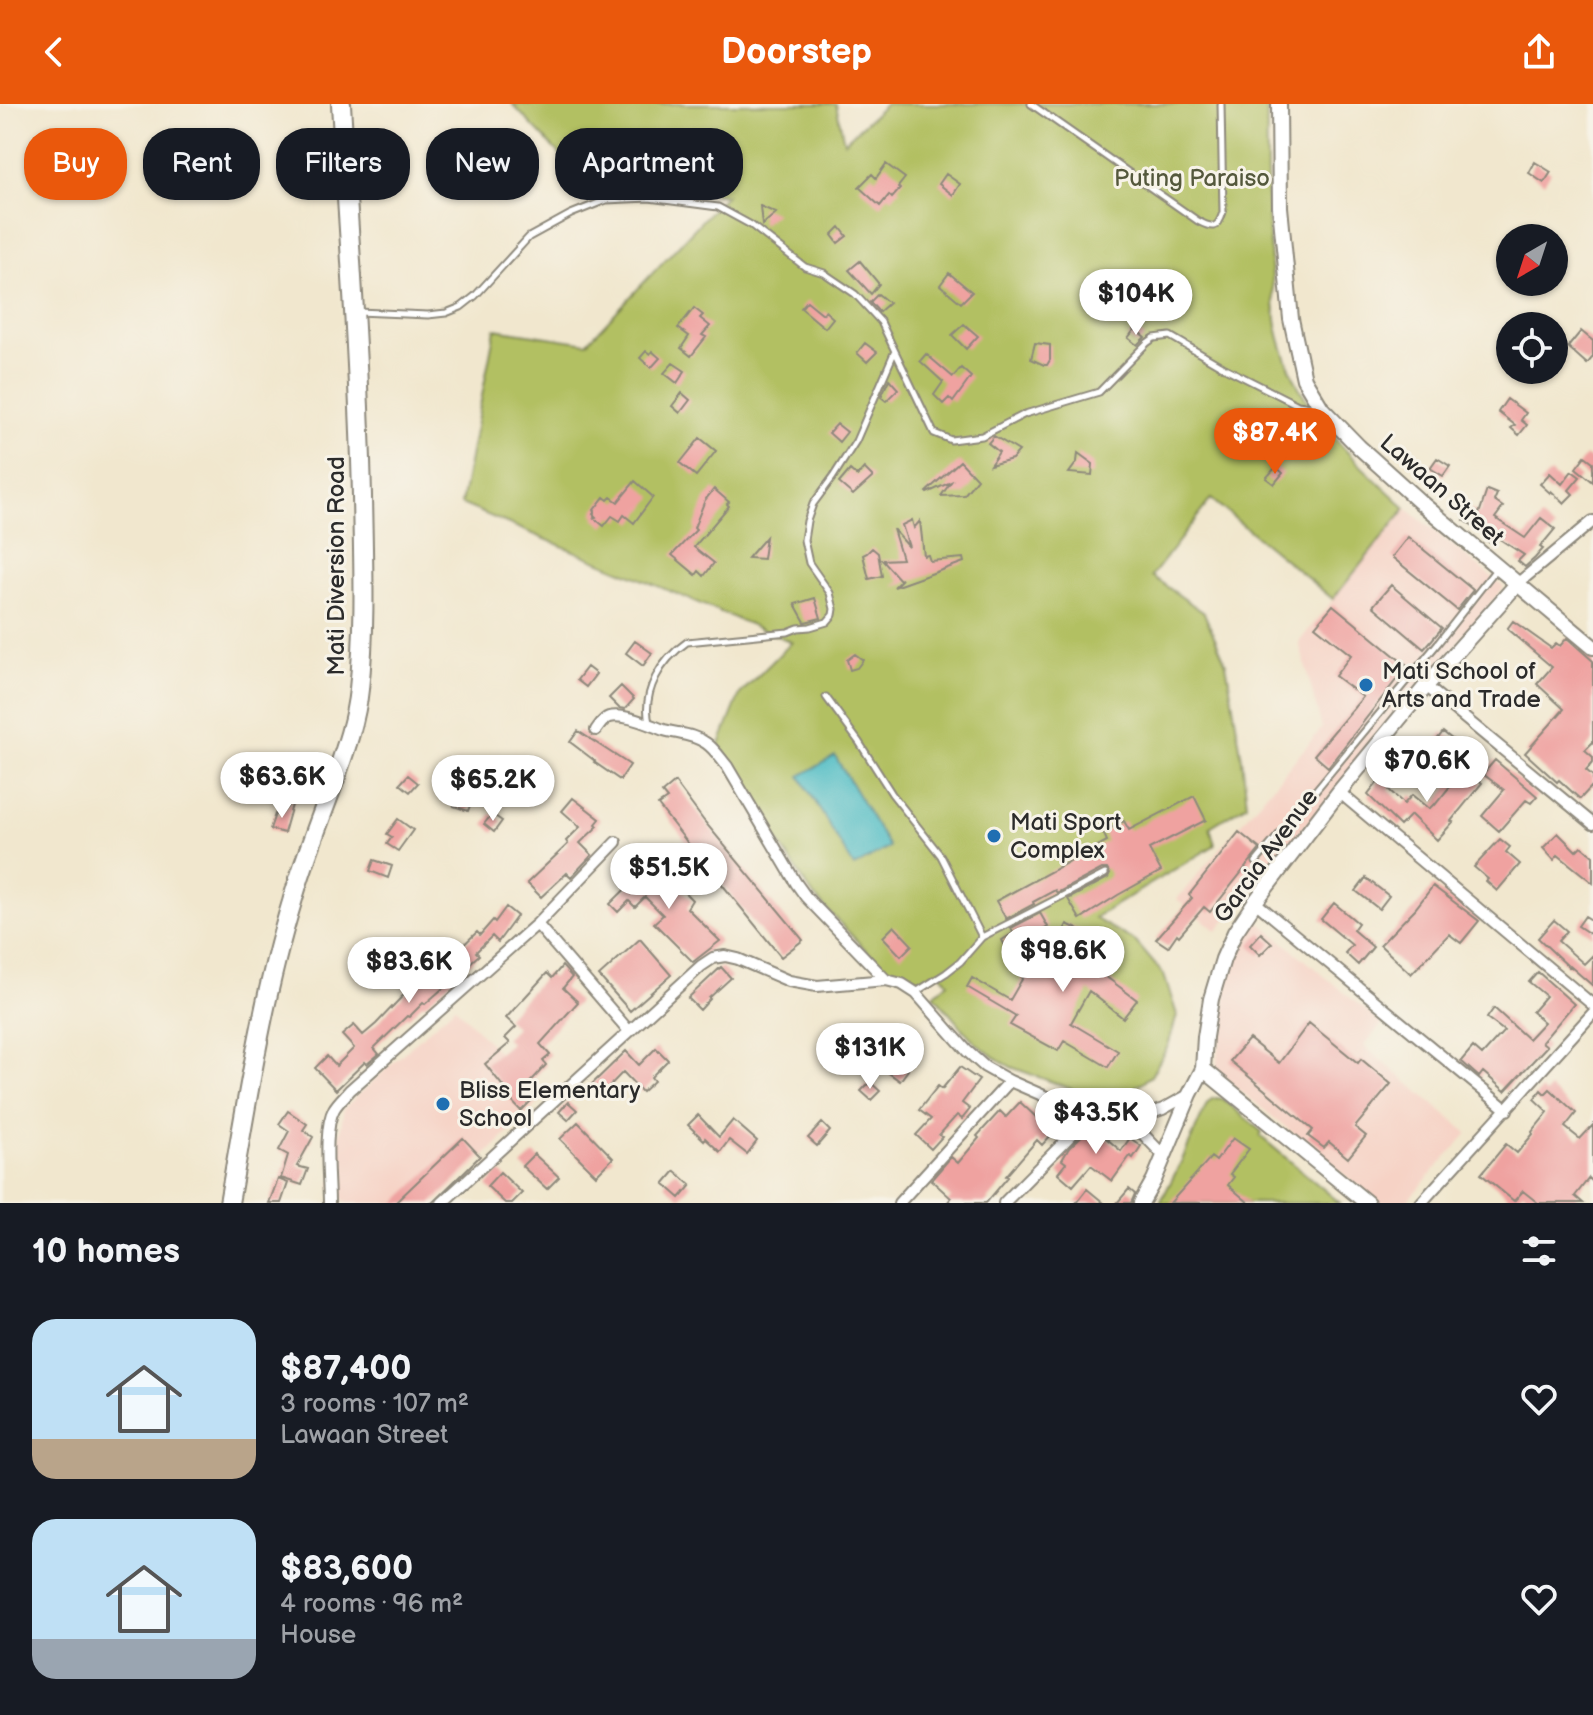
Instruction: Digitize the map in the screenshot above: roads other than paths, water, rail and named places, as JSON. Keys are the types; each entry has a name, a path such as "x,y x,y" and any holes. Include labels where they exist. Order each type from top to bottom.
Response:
{"highway":[{"name":"Mati Diversion Road","path":"229,1203 278,947 351,733 359,691 364,600 361,448 341,104"}],"street":[{"name":"Lawaan Street","path":"1279,104 1280,207 1291,319 1304,379 1322,409 1359,447 1593,647"},
{"path":"1517,584 1593,521"},
{"name":"Garcia Avenue","path":"1141,1203 1203,1069 1211,999 1235,932 1339,792 1426,686 1517,584"},
{"path":"1426,686 1593,824"},
{"path":"596,730 612,717 634,719 690,735 713,748 806,897 886,980"},
{"path":"1339,792 1593,1005"},
{"path":"329,1203 328,1125 340,1100 537,924 616,842"},
{"path":"1255,902 1507,1110"},
{"path":"537,924 629,1031"},
{"path":"442,1203 701,966 713,958 725,956 789,981 817,986 886,980 902,984 916,993 985,1067 1090,1116 1123,1123 1143,1134 1164,1156"},
{"path":"1421,1203 1593,1013"},
{"path":"1203,1069 1367,1203"},
{"path":"899,1203 1010,1081"},
{"path":"1123,1123 1163,1109 1190,1094"},
{"path":"1004,1203 1090,1116"}],"lane":[{"path":"1031,104 1198,221 1212,227 1220,221 1223,212 1221,104"},
{"path":"354,312 446,313 461,307 475,296 529,237 591,204 606,200 649,198 718,207 751,225 805,267 824,273 855,294 881,322 934,433 951,440 982,436 1025,414 1099,392 1141,348 1162,336 1170,336 1298,405 1322,409"},
{"path":"649,723 646,709 656,676 676,650 687,642 788,632 827,622 831,618 834,609 830,593 809,563 804,540 807,521 813,504 856,441 894,352"},
{"path":"1256,862 1497,567"},
{"path":"826,697 892,794 941,856 982,937"},
{"path":"916,993 960,962 982,937 1105,874"}],"water":[{"path":"835,756 889,847 854,867 800,776"}],"place":[{"name":"Mati School of Arts and Trade","path":"1366,685"},
{"name":"Mati Sport Complex","path":"994,836"},
{"name":"Bliss Elementary School","path":"443,1104"}],"park label":[{"name":"Puting Paraiso","path":"1192,178"}]}
